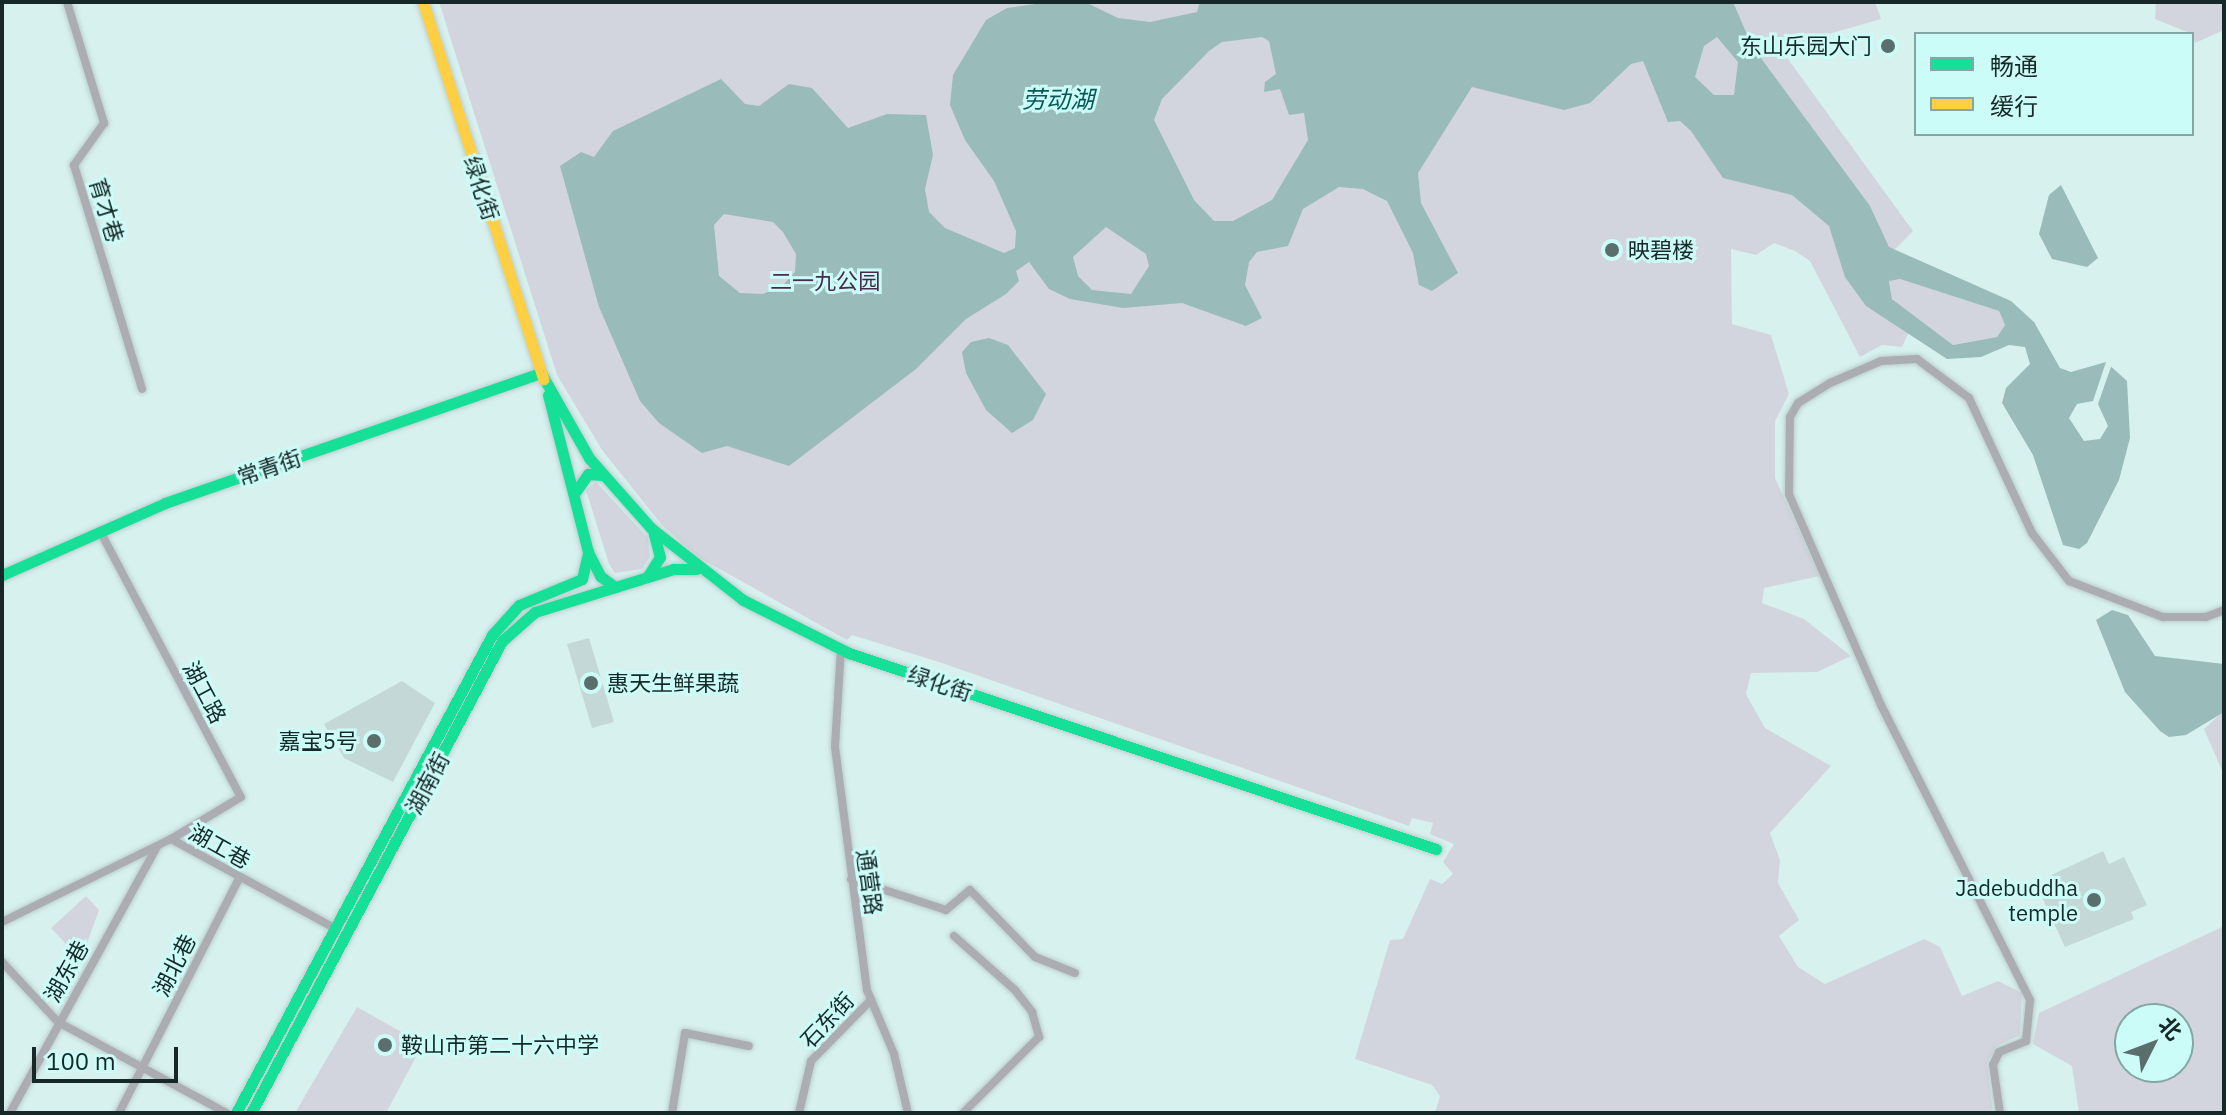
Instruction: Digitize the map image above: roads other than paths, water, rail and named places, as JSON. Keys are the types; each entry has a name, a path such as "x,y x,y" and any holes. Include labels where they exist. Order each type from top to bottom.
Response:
{"main road":[{"name":"绿化街","path":"423,2 541,373 576,491 588,552 600,576 615,587"},
{"name":"绿化街","path":"541,373 606,477 651,528 696,569 841,648 1436,849"},
{"name":"常青街","path":"2,575 100,531 541,373"},
{"path":"576,491 592,471 606,477"},
{"path":"647,576 660,557 651,528"},
{"name":"湖南街","path":"236,1113 501,622 528,599 582,579 588,552"},
{"name":"湖南街","path":"251,1113 502,641 535,612 647,576 696,569"}],"street":[{"name":"育才巷","path":"67,2 104,123 74,165 142,389"},
{"path":"2000,1113 1993,1065 1999,1052 2026,1041 2030,1000 1881,705 1789,494 1790,417 1813,391 1854,372 1881,361 1917,359 1969,398 2032,533 2069,581 2163,617 2181,620 2224,610"},
{"name":"湖工路","path":"100,531 241,797 171,839"},
{"name":"通营路","path":"841,648 835,747 851,879 871,1000 908,1113"},
{"name":"湖工巷","path":"2,922 171,839 334,928"},
{"name":"湖东巷","path":"10,1113 156,847"},
{"name":"湖北巷","path":"119,1113 240,877"},
{"path":"851,879 946,910 970,890 1035,957 1075,973"},
{"path":"954,936 1015,990 1032,1012 1039,1037 963,1113"},
{"path":"2,962 58,1022 226,1113"},
{"name":"石东街","path":"799,1113 811,1061 871,1000"},
{"path":"672,1113 685,1033 749,1046"}],"water":[{"name":"劳动湖","path":"1050,2 1085,2 1118,18 1150,22 1197,12 1200,2 1733,2 1752,46 1870,206 1889,247 2011,301 2034,322 2060,368 2071,372 2106,362 2127,381 2130,438 2119,480 2087,543 2079,549 2063,545 2033,455 2002,403 2006,388 2030,364 2025,347 2009,345 1981,357 1947,359 1866,306 1845,277 1829,226 1792,195 1723,178 1691,131 1680,121 1668,122 1643,61 1631,64 1590,103 1564,110 1472,87 1418,173 1421,203 1458,273 1432,291 1419,285 1413,253 1387,201 1363,189 1339,187 1303,209 1288,246 1257,252 1249,262 1245,285 1262,318 1246,326 1182,303 1123,308 1070,299 1049,289 1029,262 1016,271 1019,281 1006,294 966,319 916,369 789,466 727,446 702,453 659,423 640,401 599,307 560,166 581,152 594,157 613,131 721,79 745,104 759,106 789,84 812,88 848,128 887,114 926,115 933,155 925,189 929,212 945,228 1004,253 1015,248 1016,231 994,181 965,140 950,105 953,75 986,20 1007,8","holes":["1262,37 1269,41 1276,74 1265,82 1264,92 1280,89 1289,115 1304,113 1308,140 1272,200 1233,221 1214,221 1194,200 1154,120 1162,99 1209,51 1222,42","1717,37 1738,62 1734,95 1714,95 1695,77 1704,46","724,214 773,222 796,254 795,272 783,285 763,294 740,293 719,276 714,225","1106,227 1146,254 1149,266 1131,294 1092,290 1078,276 1073,257","1900,279 1999,311 2005,325 1997,337 1953,345 1892,299 1889,281"]},
{"path":"2061,185 2098,258 2087,267 2052,259 2039,234 2049,195"},
{"path":"989,338 1008,345 1046,394 1033,420 1012,433 986,410 966,373 962,352 971,342"},
{"path":"2112,610 2128,615 2155,656 2224,664 2224,712 2186,735 2169,737 2160,731 2125,692 2096,620"}],"place":[{"name":"东山乐园大门","path":"1888,46"},
{"name":"映碧楼","path":"1612,250"},
{"name":"惠天生鲜果蔬","path":"591,683"},
{"name":"嘉宝5号","path":"374,741"},
{"name":"Jadebuddha temple","path":"2094,900"},
{"name":"鞍山市第二十六中学","path":"385,1045"}],"park label":[{"name":"二一九公园","path":"825,281"}]}
